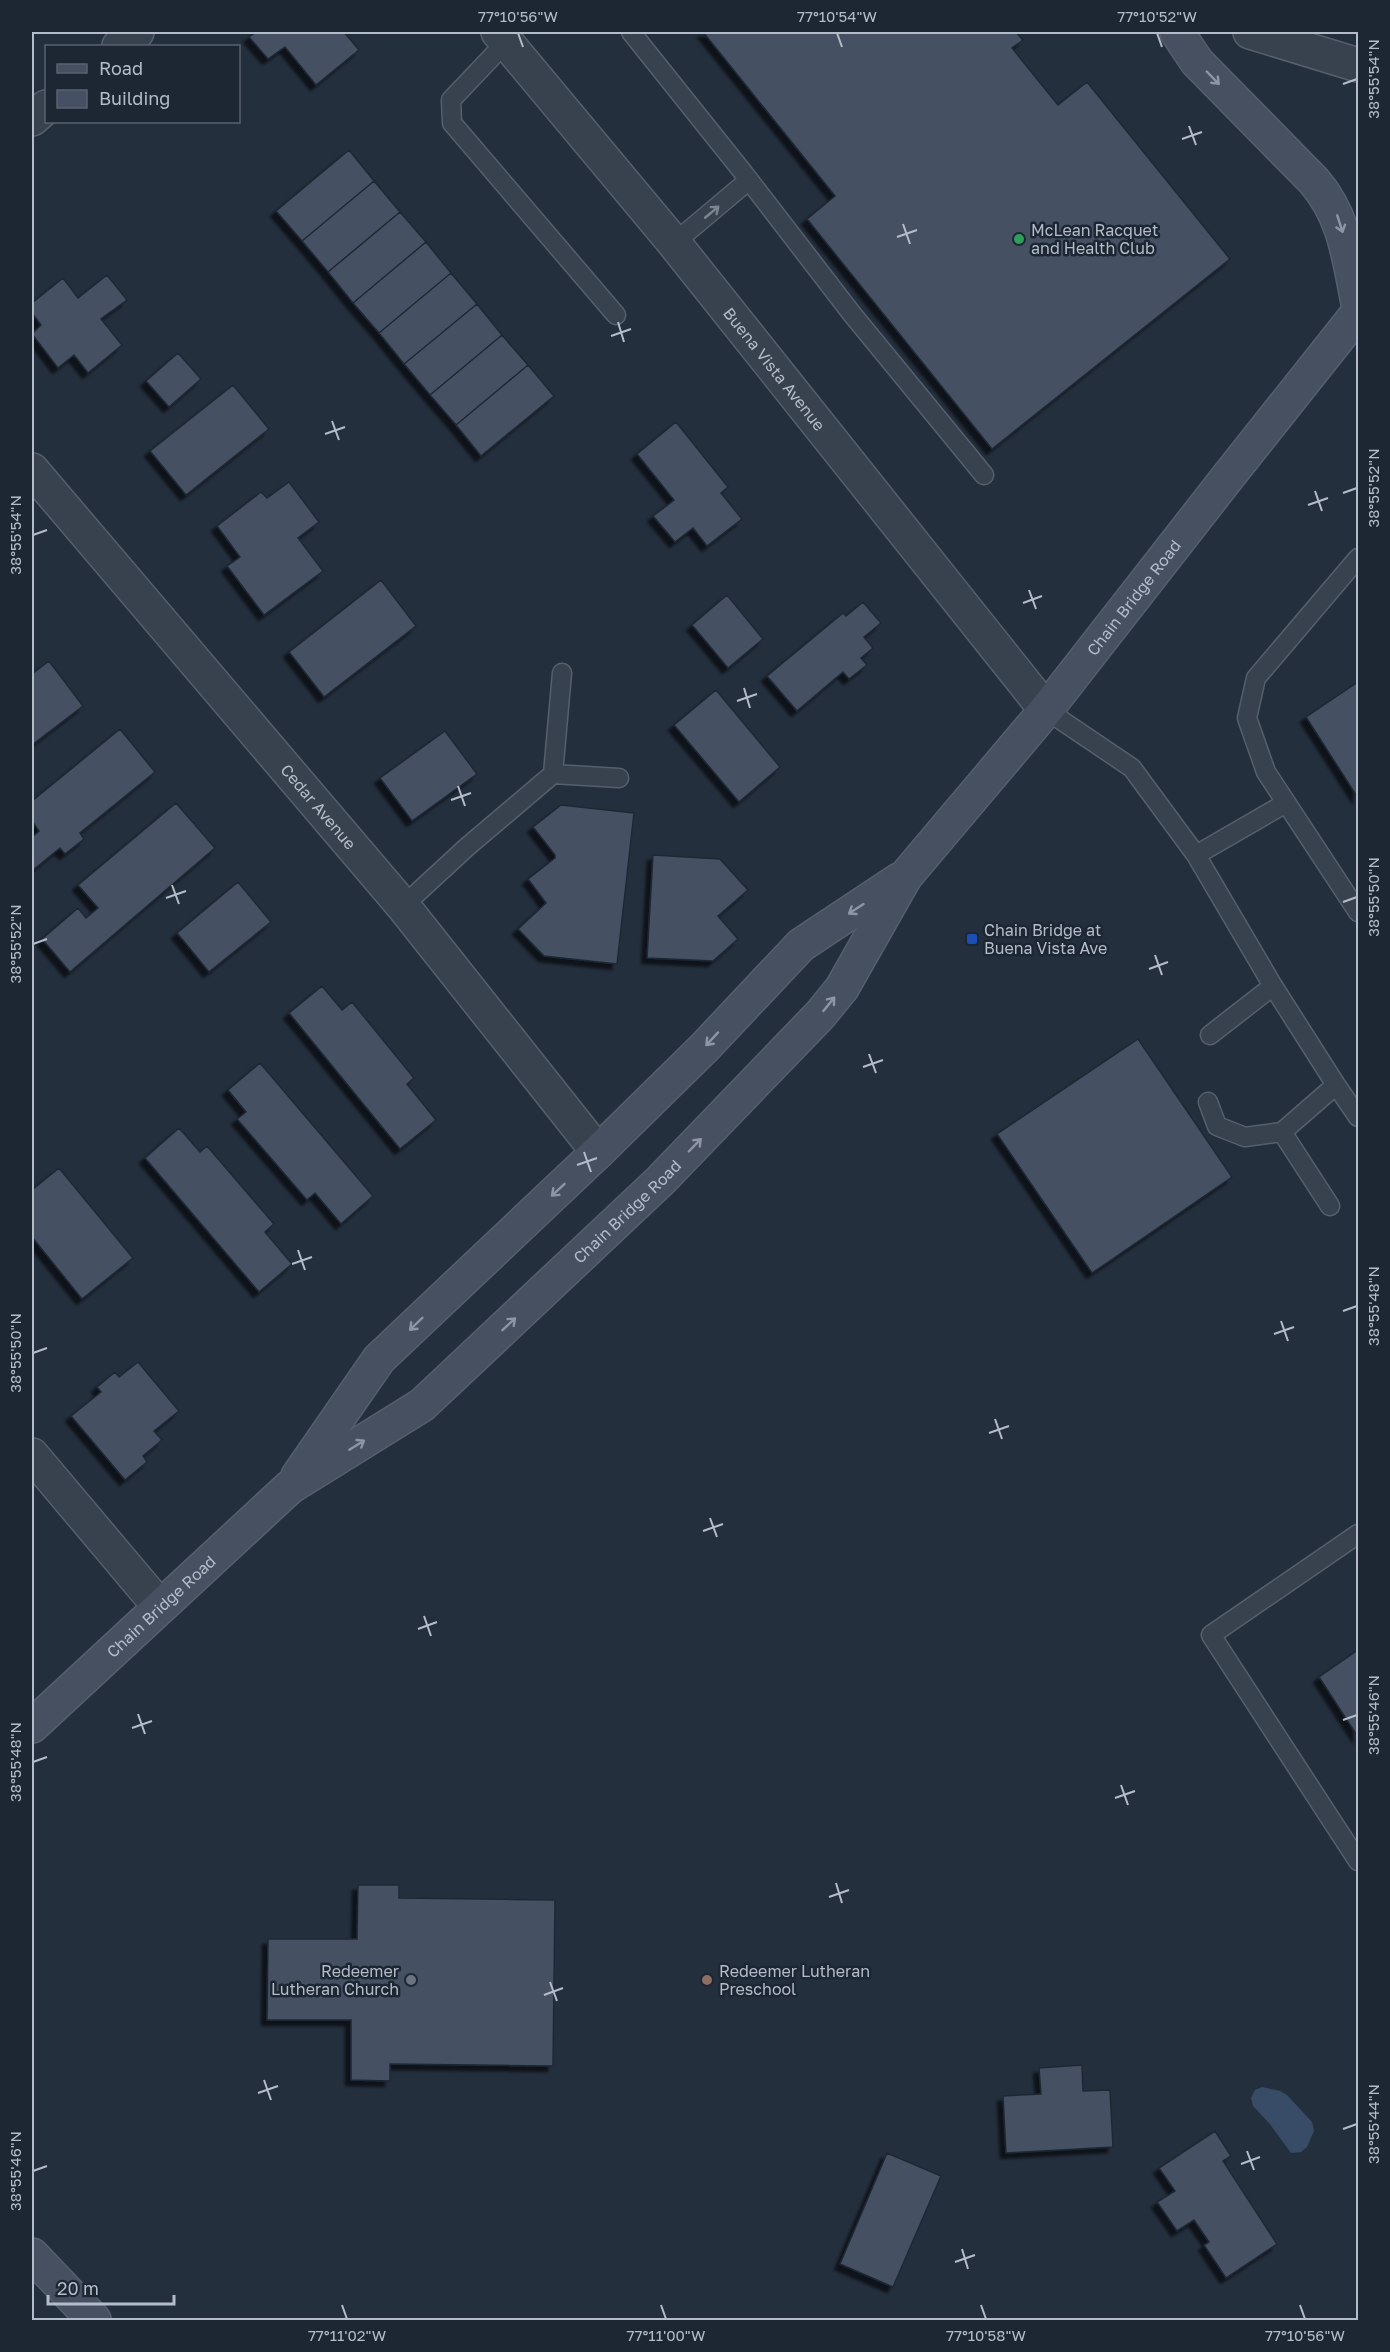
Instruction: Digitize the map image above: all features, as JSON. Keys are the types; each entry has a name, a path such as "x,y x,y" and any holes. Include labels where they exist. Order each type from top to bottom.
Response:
{"main road":[{"path":"1177,32 1197,62 1314,181 1331,202 1341,228 1359,303"},
{"name":"Chain Bridge Road","path":"32,1726 290,1487 422,1405 660,1181 820,1015 842,988 905,877 1046,710 1359,313"},
{"name":"Chain Bridge Road","path":"290,1487 380,1359 704,1048 801,945 905,877"},
{"path":"32,2255 94,2320"}],"street":[{"path":"120,45 137,32"},
{"path":"1250,32 1359,65"},
{"name":"Buena Vista Avenue","path":"502,37 674,243 1046,710"},
{"path":"32,119 45,108"},
{"name":"Cedar Avenue","path":"32,470 403,906 598,1152"},
{"path":"32,1455 160,1607"}],"lane":[{"path":"631,32 852,314 984,475"},
{"path":"502,37 451,100 452,123 616,315"},
{"path":"674,243 749,180"},
{"path":"1359,558 1256,678 1247,718 1266,772 1359,912"},
{"path":"553,774 562,673"},
{"path":"1046,710 1132,768 1196,855 1273,987 1359,1117"},
{"path":"403,906 466,847 553,774 619,778"},
{"path":"1196,855 1286,803"},
{"path":"1210,1035 1273,987"},
{"path":"1208,1102 1216,1126 1245,1137 1282,1131 1336,1085"},
{"path":"1282,1131 1330,1206"},
{"path":"1359,1534 1211,1635 1359,1861"}],"water":[{"path":"1262,2087 1287,2095 1312,2122 1314,2131 1307,2147 1301,2152 1291,2153 1253,2106 1251,2098 1255,2090"}],"building":[{"path":"256,32 344,32 359,50 316,85 285,47 268,59 249,37"},
{"name":"McLean Racquet and Health Club","path":"703,32 1016,32 1023,40 1012,48 1058,105 1087,82 1230,259 992,449 807,219 835,196"},
{"path":"349,150 374,181 302,241 276,211"},
{"path":"374,181 400,212 328,272 302,241"},
{"path":"400,212 426,242 353,303 328,272"},
{"path":"426,242 451,273 379,333 353,303"},
{"path":"451,273 477,304 404,364 379,333"},
{"path":"107,275 127,300 101,319 122,345 88,373 74,355 58,368 32,334 41,325 32,313 32,303 63,278 78,298"},
{"path":"477,304 502,335 430,395 404,364"},
{"path":"502,335 528,365 456,425 430,395"},
{"path":"178,353 201,379 169,407 146,381"},
{"path":"528,365 554,396 481,456 456,425"},
{"path":"233,385 269,429 186,495 150,451"},
{"path":"676,422 728,487 721,493 742,519 707,546 693,528 675,542 653,516 674,500 637,454"},
{"path":"289,482 319,522 298,538 323,571 264,615 227,566 240,557 217,526 261,492 267,498"},
{"path":"381,580 416,626 324,697 289,652"},
{"path":"727,595 763,639 728,668 692,625"},
{"path":"863,602 881,623 864,637 873,648 861,658 867,665 849,679 843,672 797,711 767,676 843,613 846,616"},
{"path":"49,661 83,706 32,745 32,674"},
{"path":"1358,682 1358,798 1306,717"},
{"path":"716,690 780,767 739,802 674,725"},
{"path":"120,729 155,772 80,833 84,839 65,854 60,848 32,871 32,837 39,831 32,821 32,801"},
{"path":"445,731 477,774 412,821 380,778"},
{"path":"176,803 215,848 70,972 42,939 78,908 86,918 98,908 78,885"},
{"path":"561,805 634,813 617,964 544,956 518,929 546,903 528,879 555,858 533,827"},
{"path":"653,855 720,859 748,890 718,916 738,939 713,961 647,958"},
{"path":"238,882 271,922 209,972 177,933"},
{"path":"322,986 342,1010 352,1002 414,1078 407,1084 436,1120 400,1149 289,1013"},
{"path":"1138,1039 1232,1177 1092,1273 997,1134"},
{"path":"260,1063 373,1196 341,1224 315,1193 307,1200 237,1119 246,1112 228,1090"},
{"path":"179,1128 200,1152 207,1146 274,1224 265,1232 292,1264 259,1292 145,1158"},
{"path":"59,1168 133,1258 82,1299 32,1237 32,1190"},
{"path":"138,1362 179,1411 154,1431 162,1440 143,1456 147,1462 125,1480 71,1416 101,1392 97,1387 115,1372 119,1377"},
{"path":"1358,1650 1358,1737 1319,1677"},
{"name":"Redeemer Lutheran Church","path":"358,1885 399,1885 399,1898 555,1900 553,2066 390,2064 390,2081 351,2080 351,2020 267,2020 268,1939 357,1939"},
{"path":"1082,2065 1083,2091 1110,2090 1113,2147 1006,2153 1003,2096 1041,2094 1039,2068"},
{"path":"1215,2131 1231,2156 1223,2161 1277,2244 1226,2278 1204,2245 1209,2242 1194,2220 1177,2231 1157,2202 1175,2191 1159,2168"},
{"path":"887,2153 941,2176 893,2287 840,2264"}],"place":[{"name":"McLean Racquet and Health Club","path":"1019,239"},
{"name":"Chain Bridge at Buena Vista Ave","path":"972,939"},
{"name":"Redeemer Lutheran Church","path":"411,1980"},
{"name":"Redeemer Lutheran Preschool","path":"707,1980"}]}
